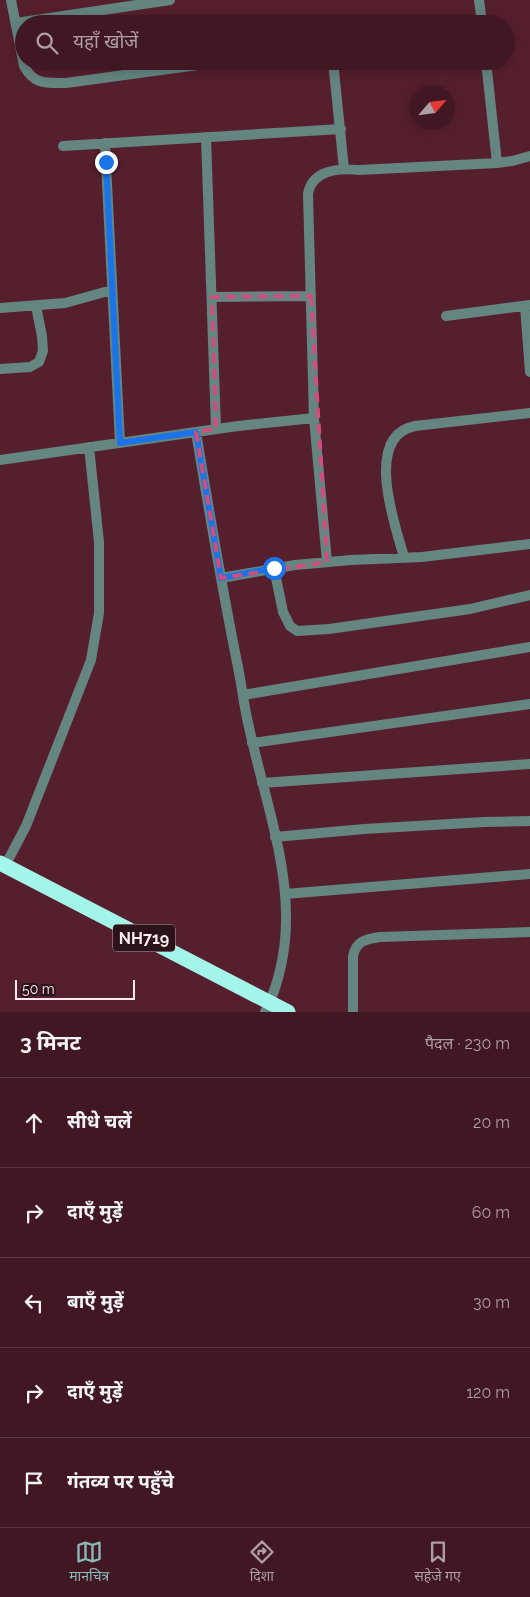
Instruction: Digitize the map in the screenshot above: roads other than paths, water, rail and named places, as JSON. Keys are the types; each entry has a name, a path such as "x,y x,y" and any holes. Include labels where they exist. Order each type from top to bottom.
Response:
{"highway":[{"name":"NH719","path":"3,864 267,1007 288,1012"}],"street":[{"path":"11,0 15,18"},
{"path":"70,15 170,0"},
{"path":"479,0 481,15"},
{"path":"26,70 29,76 37,81 48,83 85,81 163,70"},
{"path":"334,70 344,169"},
{"path":"487,70 497,163"},
{"path":"63,146 341,129"},
{"path":"206,137 216,429"},
{"path":"105,143 120,443"},
{"path":"326,562 314,418 309,186 320,175 344,169 378,170 497,163 530,156"},
{"path":"0,308 65,303 112,290"},
{"path":"212,297 311,296"},
{"path":"446,316 528,305 530,372"},
{"path":"0,369 30,367 39,362 43,351 36,306"},
{"path":"404,557 390,508 386,484 388,455 393,441 400,432 415,426 530,413"},
{"path":"0,460 216,429 314,418"},
{"path":"196,432 252,743 282,867 285,894 285,939 280,967 267,1007"},
{"path":"3,864 26,826 91,660 99,612 100,542 89,447"},
{"path":"221,578 274,568 326,562 404,557 530,544"},
{"path":"274,568 284,612 290,626 297,631 329,630 470,609 530,595"},
{"path":"243,695 530,647"},
{"path":"252,743 530,704"},
{"path":"262,783 530,764"},
{"path":"275,837 484,822 530,821"},
{"path":"285,894 530,874"},
{"path":"354,1012 353,956 355,948 367,938 530,932"}]}
